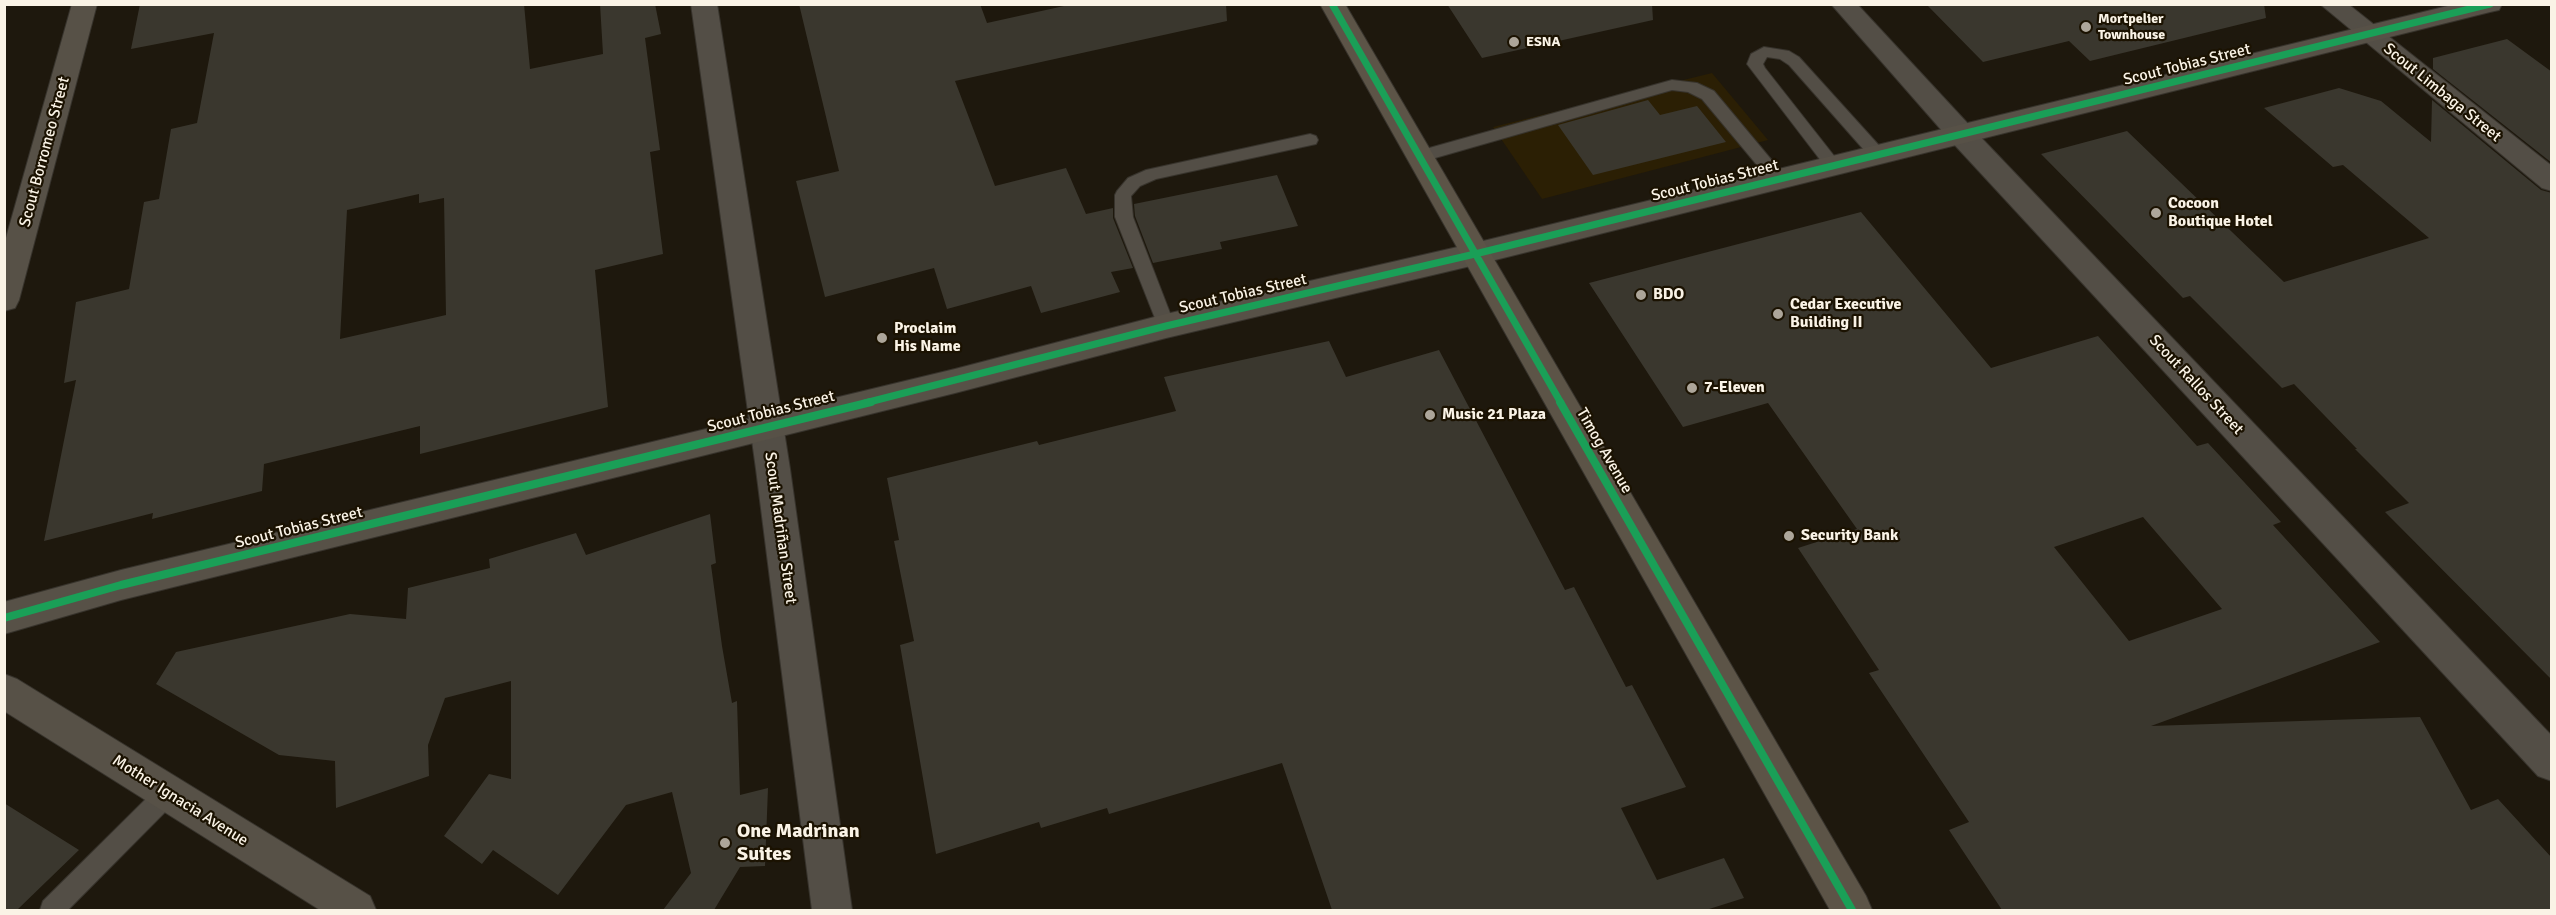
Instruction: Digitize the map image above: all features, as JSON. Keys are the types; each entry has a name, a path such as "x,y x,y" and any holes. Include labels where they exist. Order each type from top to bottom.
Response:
{"main road":[{"name":"Timog Avenue","path":"1332,4 1852,910"}],"street":[{"name":"Scout Borromeo Street","path":"4,300 85,4"},
{"name":"Scout Madriñan Street","path":"704,4 766,427 832,910"},
{"name":"Scout Rallos Street","path":"1843,4 1961,134 2552,763"},
{"name":"Scout Limbaga Street","path":"2332,4 2552,181"},
{"name":"Scout Tobias Street","path":"4,618 121,585 766,427 1166,326 1475,254 2490,4"},
{"name":"Mother Ignacia Avenue","path":"4,691 356,910"}],"lane":[{"path":"1834,165 1759,71 1755,64 1756,57 1764,52 1784,54 1794,61 1878,155"},
{"path":"1421,156 1672,85 1691,87 1708,95 1778,179"},
{"path":"1166,326 1124,217 1124,195 1134,182 1152,174 1310,140"},
{"path":"52,910 168,793"}],"shaded area":[{"path":"1712,73 1768,140 1542,199 1493,127"}],"building":[{"path":"140,4 524,4 530,69 603,54 600,4 655,4 661,34 645,38 660,150 650,152 663,254 595,270 608,407 420,454 420,426 264,464 262,491 152,519 153,513 44,541 76,380 64,383 76,302 129,289 144,202 159,199 171,129 197,123 214,33 131,49","holes":["419,194 419,203 444,198 446,315 340,339 347,210"]},
{"path":"799,4 980,4 987,23 1073,4 1226,4 1227,21 955,81 995,186 1066,168 1086,214 1113,208 1113,218 1133,268 1111,272 1120,292 1041,313 1031,286 947,309 934,268 825,297 796,181 839,171"},
{"name":"ESNA","path":"1447,4 1652,4 1653,20 1482,58"},
{"path":"1926,4 2264,4 2266,18 2090,61 2069,41 1983,62"},
{"path":"2507,39 2552,72 2552,163 2433,69 2433,58"},
{"path":"2339,88 2381,101 2431,142 2432,100 2541,190 2552,193 2552,680 2385,512 2409,503 2294,384 2282,388 2190,296 2183,298 2041,154 2127,131 2284,282 2429,238 2343,165 2333,167 2264,108"},
{"path":"1648,100 1660,115 1697,106 1726,142 1593,175 1558,125"},
{"path":"1277,175 1298,226 1220,242 1222,249 1153,263 1135,216 1134,204"},
{"path":"1861,212 1991,368 2098,336 2197,446 2208,443 2281,522 2273,525 2380,642 2151,726 2420,717 2471,810 2498,799 2552,858 2552,910 2002,910 1949,830 1969,822 1869,673 1879,670 1798,548 1857,529 1768,403 1683,427 1589,283","holes":["2143,517 2222,609 2129,641 2054,547"]},
{"path":"1329,341 1346,377 1439,350 1565,590 1574,587 1626,687 1632,685 1686,787 1621,808 1657,880 1724,858 1744,898 1706,910 1332,910 1282,763 1109,814 1107,808 1041,828 1039,822 936,854 900,645 914,641 894,541 899,540 887,478 1037,441 1039,445 1176,411 1164,377"},
{"path":"710,514 716,563 711,565 722,646 732,703 737,701 740,795 768,788 765,866 740,867 714,910 663,910 691,873 672,792 626,805 558,895 493,850 482,864 444,836 489,774 511,779 511,681 445,698 428,745 429,776 336,808 335,761 279,755 156,684 176,652 350,614 406,619 408,588 490,568 489,559 576,533 586,555"},
{"path":"4,803 79,850 17,910 4,910"}],"cycle path":[{"path":"1332,4 1852,910"},
{"path":"4,618 121,585 955,381 1166,326 1475,254 2490,4"}],"place":[{"name":"Mortpelier Townhouse","path":"2086,27"},
{"name":"ESNA","path":"1514,42"},
{"name":"Cocoon Boutique Hotel","path":"2156,213"},
{"name":"BDO","path":"1641,295"},
{"name":"Cedar Executive Building II","path":"1778,314"},
{"name":"Proclaim His Name","path":"882,338"},
{"name":"7-Eleven","path":"1692,388"},
{"name":"Music 21 Plaza","path":"1430,415"},
{"name":"Security Bank","path":"1789,536"},
{"name":"One Madrinan Suites","path":"725,843"}]}
